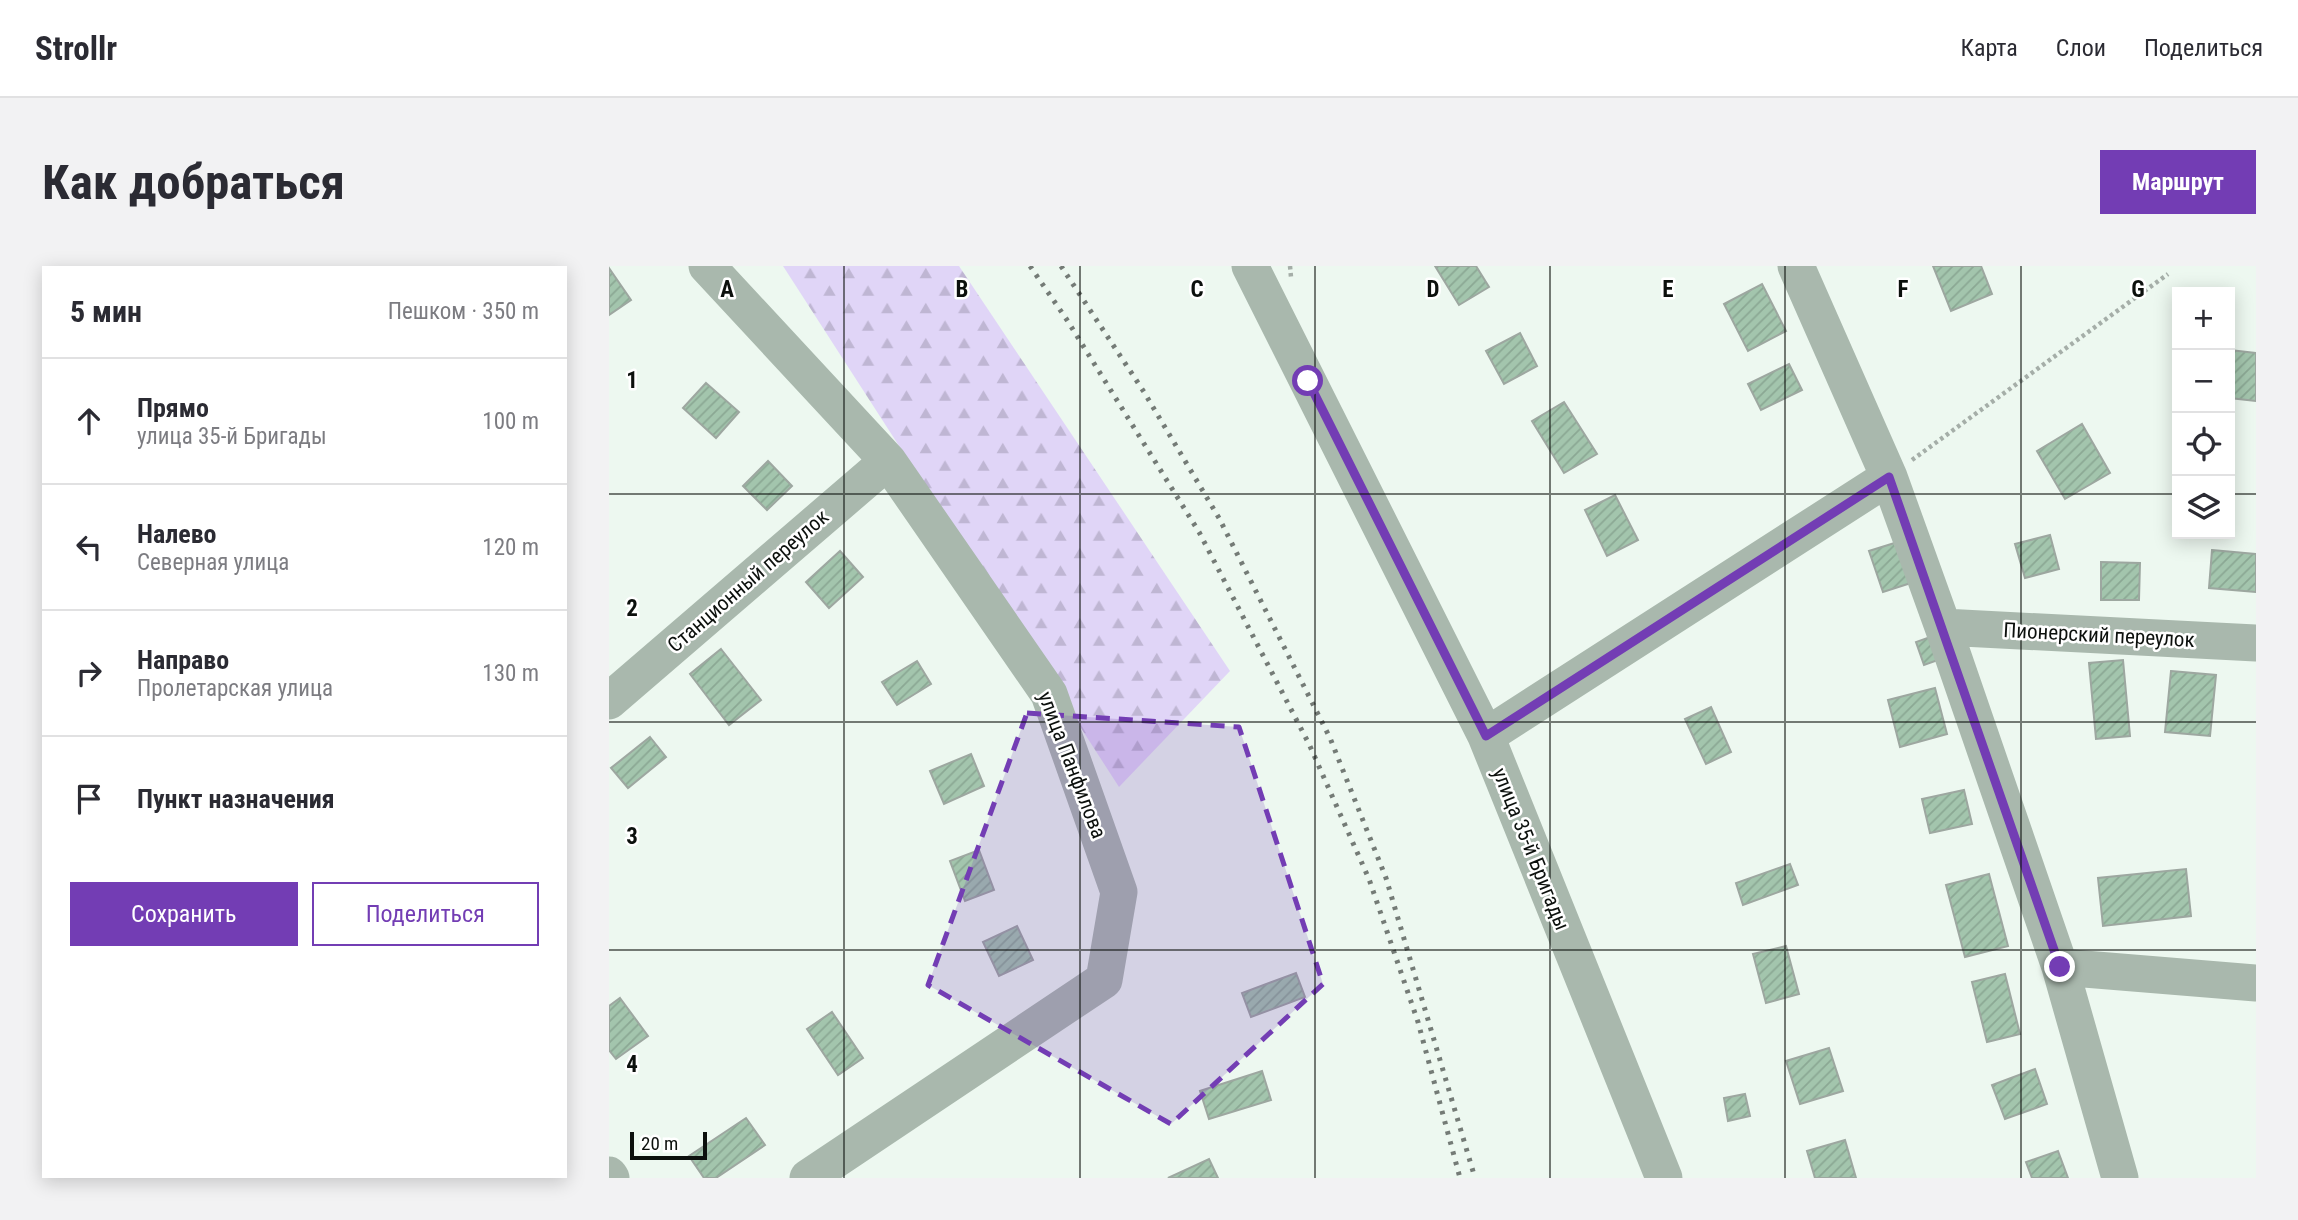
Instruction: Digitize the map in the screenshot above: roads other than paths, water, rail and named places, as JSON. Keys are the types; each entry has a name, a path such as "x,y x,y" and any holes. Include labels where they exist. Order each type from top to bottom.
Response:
{"street":[{"name":"улица Панфилова","path":"707,266 888,461 1049,694 1119,892 1104,980 808,1178"},
{"name":"улица 35-й Бригады","path":"1250,266 1486,736 1664,1178"},
{"path":"1796,266 1889,477 1943,627 2060,967 2120,1178"},
{"name":"Станционный переулок","path":"609,701 888,461"},
{"path":"1486,736 1889,477"},
{"name":"Пионерский переулок","path":"1943,627 2256,643"},
{"path":"2060,967 2256,983"}],"railway":[{"path":"1030,266 1067,320 1199,532 1309,744 1369,879 1418,1022 1460,1178"},
{"path":"1061,266 1144,392 1219,518 1330,738 1386,878 1475,1178"}]}
